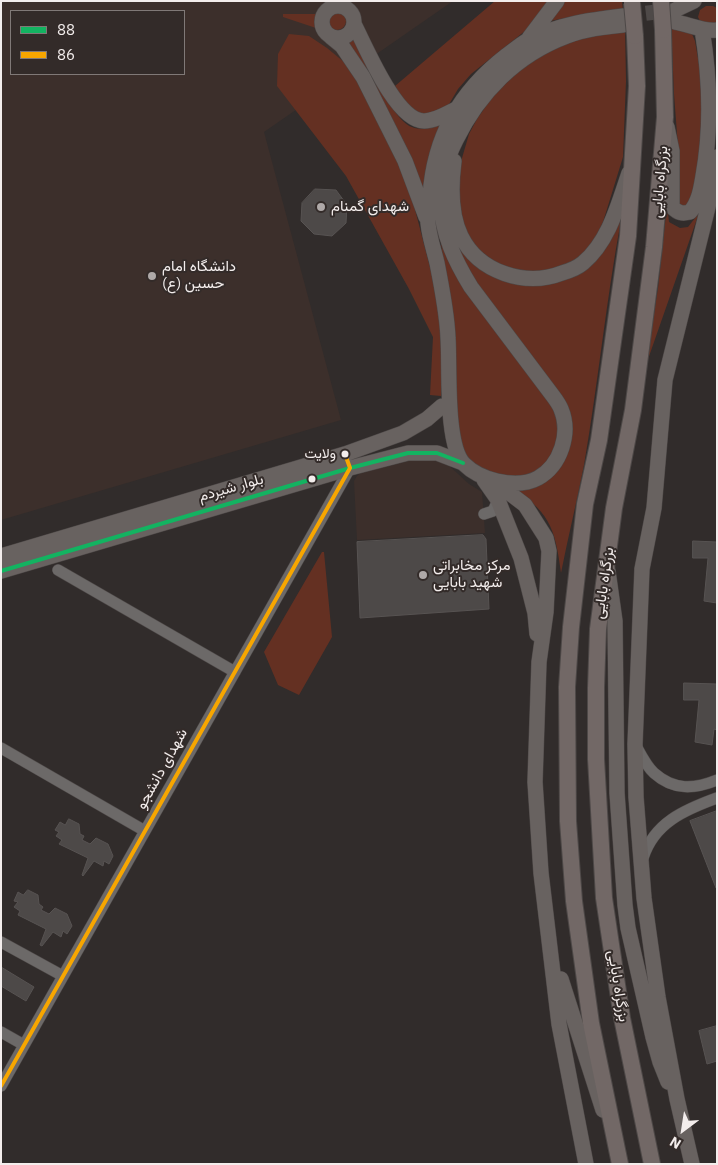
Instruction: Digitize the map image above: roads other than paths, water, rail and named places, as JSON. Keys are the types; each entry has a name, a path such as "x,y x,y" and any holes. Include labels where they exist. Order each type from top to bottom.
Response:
{"highway":[{"name":"بزرگراه بابایی","path":"620,1164 591,1023 574,901 568,821 568,687 571,627 585,504 599,440 627,246 637,86 629,16"},
{"name":"بزرگراه بابایی","path":"652,1164 622,1018 604,898 596,759 596,688 598,629 614,508 633,410 648,295 665,118 668,16"}],"main road":[{"path":"428,222 435,157 456,109 473,86 487,72 527,40 557,1"},
{"path":"668,16 694,1"},
{"path":"456,109 433,120 422,121 408,116 401,109 379,75 354,24 352,14 340,6 330,8 323,16 322,25 327,34 342,46 363,77 405,161 428,222 442,288 448,338 446,402 454,441 463,463"},
{"path":"527,40 560,26 584,20 629,16"},
{"path":"482,477 514,483 525,483 538,478 551,467 560,452 565,438 565,422 561,408 471,287 452,252 442,220 440,201 445,166 470,112 483,95 524,60 549,44 567,36 629,16"},
{"path":"665,118 672,151 672,207 677,212 683,214 690,212 697,201 707,152 711,46 709,29 668,16"},
{"path":"331,37 341,38 345,36 354,24"},
{"path":"456,141 452,192 456,224 461,236 467,246 493,269 524,279 557,275 580,265 590,256 602,240 611,221 633,162"},
{"path":"692,1164 677,1099 657,987 644,898 634,744 642,569 654,508 665,380 710,199 717,157"},
{"name":"بلوار شیردم","path":"1,571 347,461 427,420 446,402"},
{"path":"403,433 409,438 411,447 407,457"},
{"name":"بلوار شیردم","path":"1,556 347,461 437,453 463,463 482,477"},
{"path":"482,477 498,500 521,558 535,612 539,662"},
{"path":"482,477 504,489 524,505 546,538 549,551 546,612 539,662 535,782 541,873 559,1024 586,1164"},
{"path":"607,568 615,621 617,793 628,928 664,1076 677,1099"},
{"path":"550,944 620,1164"}],"street":[{"name":"شهدای دانشجو","path":"1,1086 234,672 347,461"},
{"path":"484,514 493,511 498,500"},
{"path":"58,570 234,672"},
{"path":"634,744 654,773 666,781 685,788 700,787 717,780"},
{"path":"1,748 144,831"},
{"path":"700,787 703,803"},
{"path":"641,865 647,845 659,829 676,816 717,798"},
{"path":"1,942 63,976"},
{"path":"1,1032 24,1045"}],"tunnel":[{"path":"623,16 673,10"}],"place":[{"name":"شهدای گمنام","path":"321,207"},
{"name":"دانشگاه امام حسین (ع)","path":"152,276"},
{"name":"ولایت","path":"345,454"},
{"name":"مرکز مخابراتی شهید بابایی","path":"423,575"}]}
